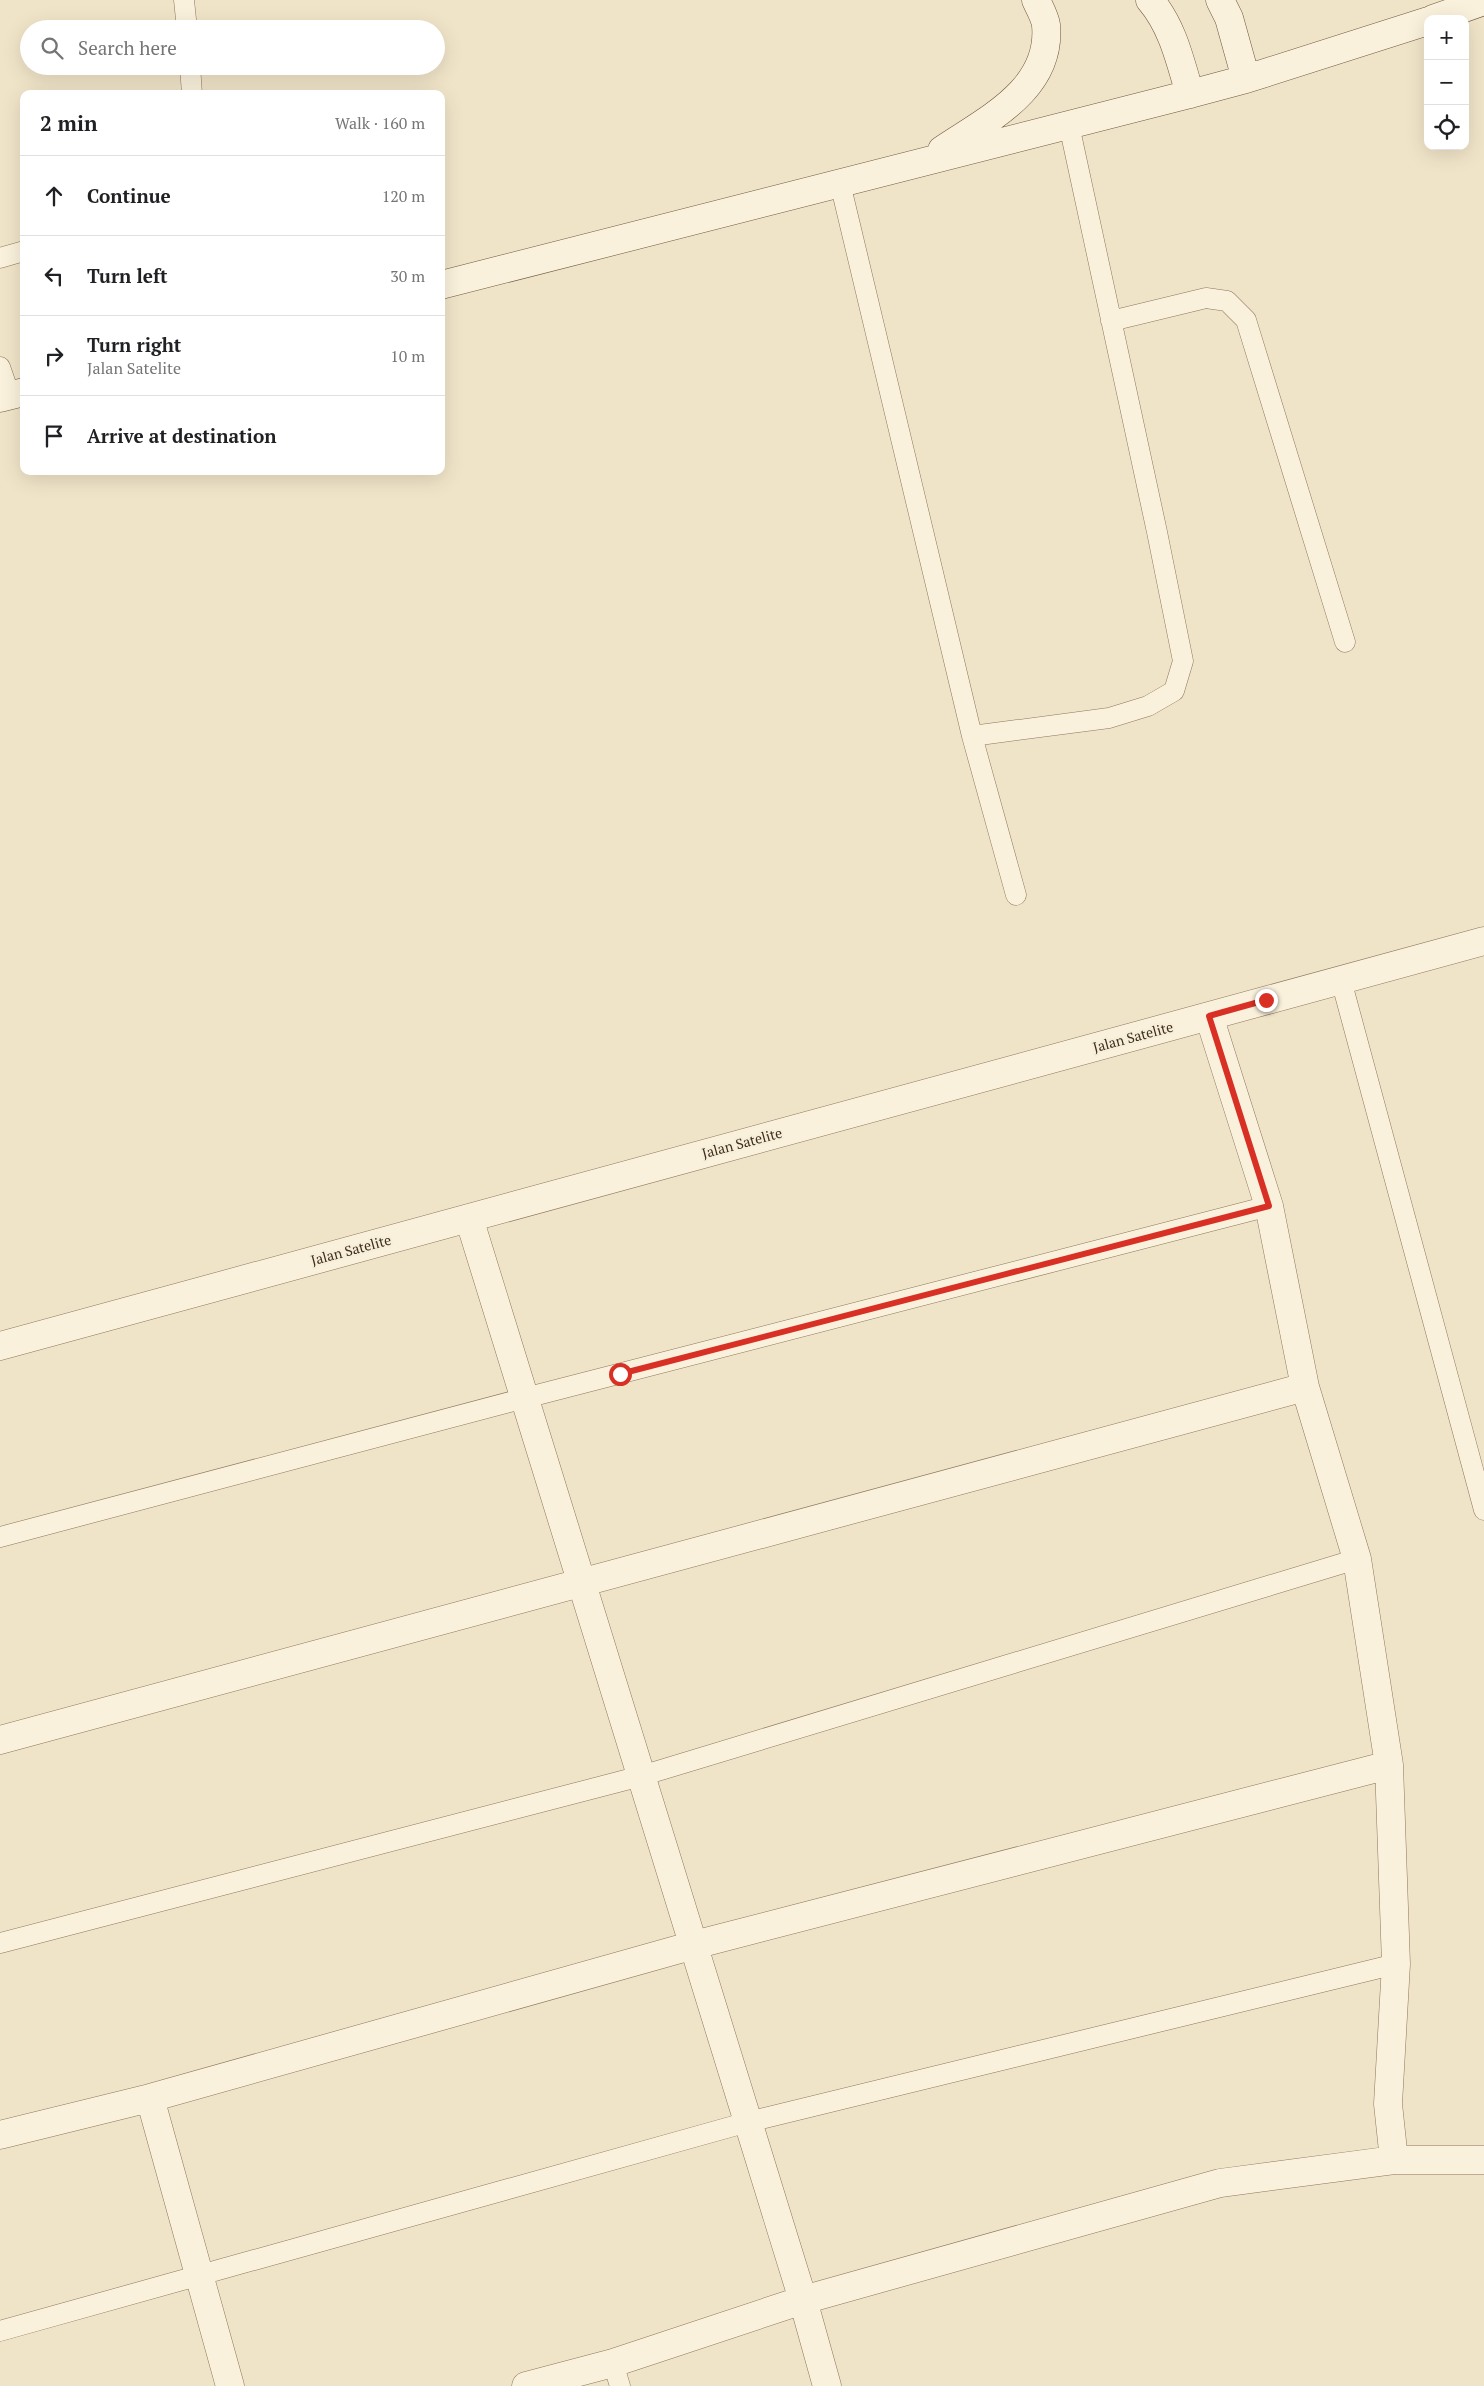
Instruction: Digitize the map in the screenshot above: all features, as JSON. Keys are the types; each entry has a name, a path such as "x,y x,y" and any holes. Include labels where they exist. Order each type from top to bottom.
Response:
{"street":[{"path":"926,161 1000,111 1028,87 1045,57 1046,23 1036,0"},
{"path":"1150,0 1159,11 1173,38 1190,94"},
{"path":"1220,0 1229,18 1246,79"},
{"path":"1444,15 1484,1"},
{"path":"445,284 1246,79 1424,21"},
{"name":"Jalan Satelite","path":"0,1346 1484,941"},
{"path":"1209,1016 1269,1206 1305,1387 1357,1559 1389,1765 1396,1964 1388,2104 1394,2160"},
{"path":"469,1218 803,2300 827,2386"},
{"path":"0,1740 1305,1387"},
{"path":"0,2135 150,2098 694,1946 1389,1765"},
{"path":"150,2098 198,2278 230,2386"},
{"path":"526,2386 617,2374 803,2300 1220,2183 1394,2160 1484,2160"}],"lane":[{"path":"184,0 186,20"},
{"path":"191,75 192,90"},
{"path":"972,736 1109,718 1148,706 1174,691 1183,661 1068,125"},
{"path":"840,183 972,736 1016,895"},
{"path":"0,258 20,252"},
{"path":"1111,321 1206,298 1227,301 1246,320 1345,642"},
{"path":"0,367 11,395"},
{"path":"1341,980 1484,1510"},
{"path":"0,1537 525,1398 1269,1206"},
{"path":"0,1943 641,1776 1357,1559"},
{"path":"0,2332 198,2278 748,2122 1396,1964"}],"route":[{"path":"620,1374 1269,1206 1209,1016 1266,1000"}]}
